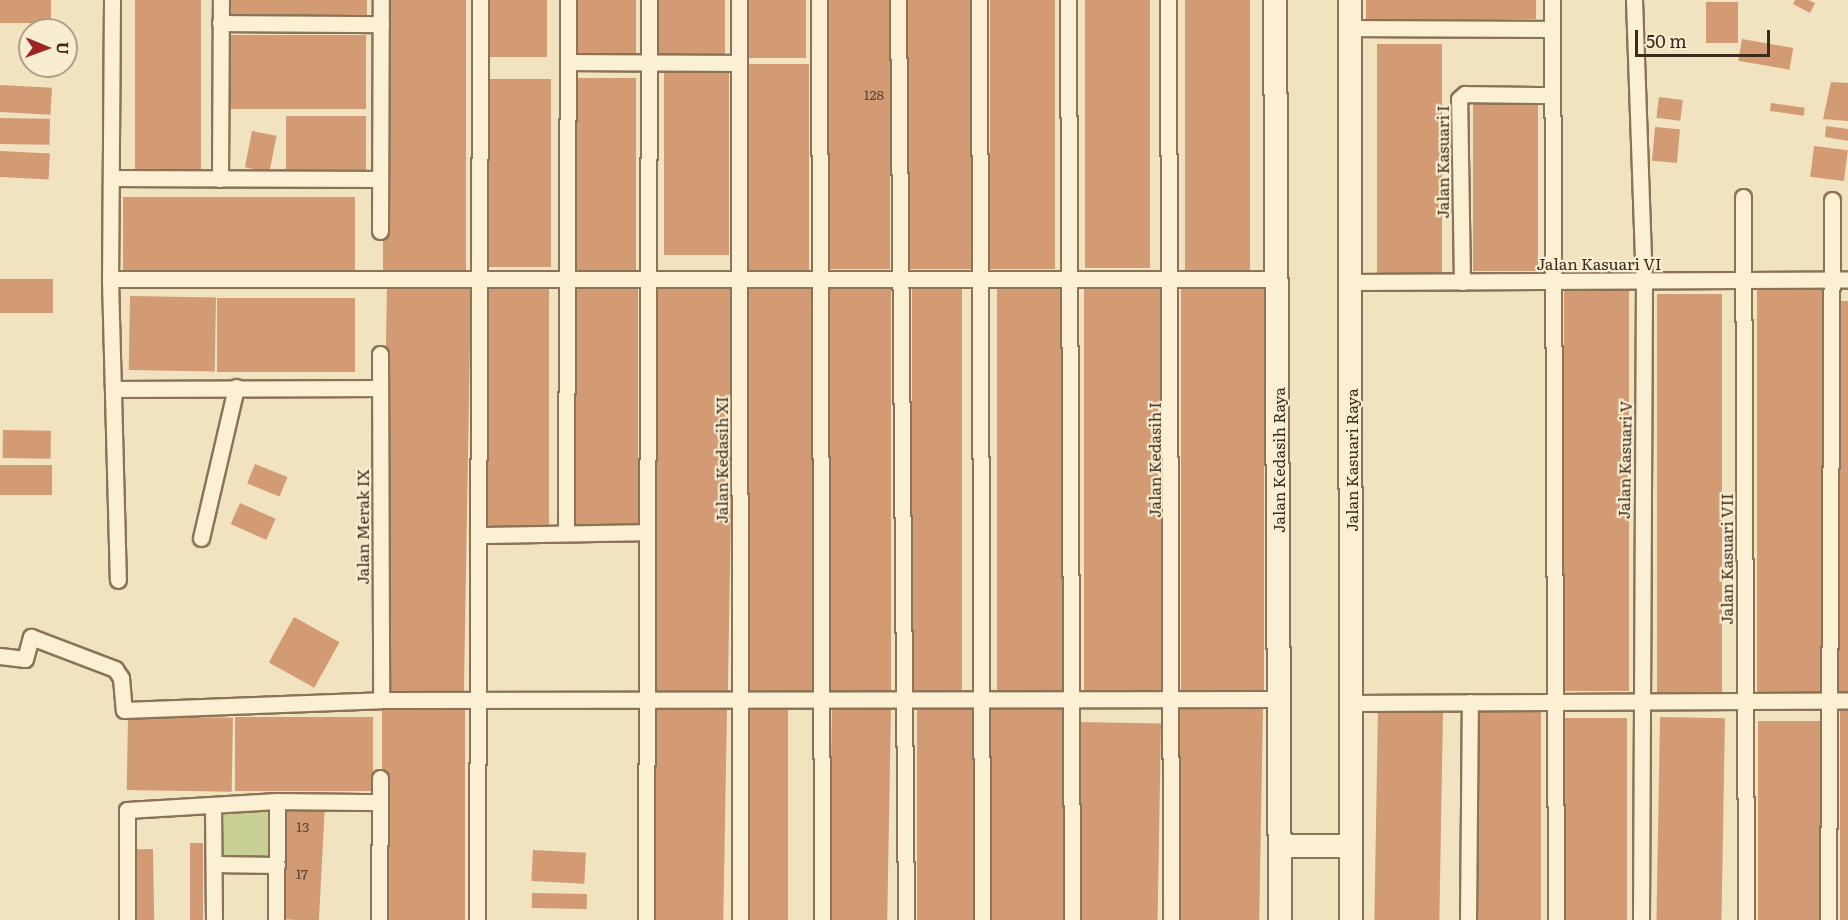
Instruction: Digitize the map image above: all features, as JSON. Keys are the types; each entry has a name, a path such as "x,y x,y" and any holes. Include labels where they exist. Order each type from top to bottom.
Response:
{"main road":[{"name":"Jalan Kedasih Raya","path":"1275,0 1281,920"},
{"name":"Jalan Kasuari Raya","path":"1350,0 1351,920"},
{"path":"1280,846 1351,846"}],"street":[{"path":"112,0 110,279 118,580"},
{"path":"220,179 221,0"},
{"path":"380,231 381,0"},
{"path":"477,920 480,0"},
{"path":"566,532 568,0"},
{"path":"646,920 649,0"},
{"name":"Jalan Kedasih XI","path":"739,0 740,920"},
{"path":"819,0 822,920"},
{"path":"898,0 906,920"},
{"path":"979,0 982,920"},
{"path":"1068,0 1074,699 1072,920"},
{"name":"Jalan Kedasih I","path":"1168,0 1172,279 1171,920"},
{"path":"1552,0 1550,95 1556,920"},
{"name":"Jalan Kasuari V","path":"1634,0 1644,280 1640,701 1641,920"},
{"path":"220,23 381,24"},
{"path":"1350,28 1552,29"},
{"path":"568,62 739,63"},
{"name":"Jalan Kasuari I","path":"1462,282 1459,99 1470,94 1550,95"},
{"path":"111,178 380,179"},
{"name":"Jalan Kasuari VII","path":"1743,197 1746,920"},
{"path":"1828,920 1832,200"},
{"path":"110,279 1276,279"},
{"name":"Jalan Kasuari VI","path":"1351,282 1848,279"},
{"name":"Jalan Merak IX","path":"380,354 381,700"},
{"path":"201,538 236,387"},
{"path":"114,389 380,388"},
{"path":"478,535 646,532"},
{"path":"0,656 25,659 31,638 115,669 121,678 123,710 381,700 1279,699"},
{"path":"1351,703 1848,700"},
{"path":"1468,920 1470,702"},
{"path":"379,920 380,778"},
{"path":"127,920 128,810 277,801 380,802"},
{"path":"276,920 277,801"},
{"path":"213,805 214,920"},
{"path":"214,864 277,865"}],"green space":[{"path":"220,804 275,804 275,861 220,861"}],"building":[{"path":"0,0 51,0 51,18 18,18 18,23 0,23"},
{"path":"135,0 201,0 201,174 135,174"},
{"path":"228,0 367,0 367,20 228,20"},
{"path":"383,0 466,0 466,270 383,270"},
{"path":"482,0 547,0 547,57 482,57"},
{"path":"571,0 636,0 636,57 571,57"},
{"path":"659,0 725,0 725,57 659,57"},
{"path":"741,0 806,0 806,58 741,58"},
{"path":"825,0 890,0 890,269 825,269"},
{"path":"906,0 971,0 971,269 906,269"},
{"path":"990,0 1055,0 1055,269 990,269"},
{"path":"1085,0 1150,0 1150,268 1085,268"},
{"path":"1185,0 1250,0 1250,272 1185,272"},
{"path":"1366,0 1536,0 1536,19 1366,19"},
{"path":"1795,0 1808,0 1815,3 1810,13 1793,4"},
{"path":"1706,2 1738,2 1738,43 1706,43"},
{"path":"228,35 366,35 366,109 228,109"},
{"path":"1742,39 1793,48 1789,70 1738,61"},
{"path":"1377,44 1442,44 1442,278 1377,278"},
{"path":"743,64 809,64 809,277 743,277"},
{"path":"664,67 729,67 729,255 664,255"},
{"path":"571,78 636,78 636,275 571,275"},
{"path":"485,79 551,79 551,267 485,267"},
{"path":"1831,82 1848,83 1848,121 1823,119"},
{"path":"0,85 52,88 51,115 0,112"},
{"path":"1659,97 1683,100 1680,121 1656,118"},
{"path":"1473,102 1538,102 1538,271 1473,271"},
{"path":"1771,103 1805,108 1804,116 1770,111"},
{"path":"286,116 366,116 366,174 286,174"},
{"path":"0,118 50,119 50,145 0,144"},
{"path":"1826,126 1848,129 1848,141 1825,137"},
{"path":"1655,127 1680,129 1677,163 1652,161"},
{"path":"252,131 277,136 269,172 245,167"},
{"path":"1814,146 1848,150 1844,181 1810,177"},
{"path":"0,151 50,154 49,180 0,177"},
{"path":"123,197 355,197 355,271 123,271"},
{"path":"0,279 53,279 53,313 0,313"},
{"path":"651,281 735,282 728,693 644,692"},
{"path":"742,283 816,283 816,693 742,693"},
{"path":"387,284 471,285 464,696 380,695"},
{"path":"827,284 891,284 891,694 827,694"},
{"path":"912,284 962,284 962,694 912,694"},
{"path":"997,285 1067,285 1067,696 997,696"},
{"path":"573,286 638,286 638,529 573,529"},
{"path":"1084,286 1168,286 1168,696 1084,696"},
{"path":"484,287 549,287 549,530 484,530"},
{"path":"1564,288 1629,288 1629,691 1564,691"},
{"path":"1181,289 1264,289 1264,692 1181,692"},
{"path":"1757,289 1822,289 1822,692 1757,692"},
{"path":"1657,294 1722,294 1722,697 1657,697"},
{"path":"130,296 216,298 215,371 129,370"},
{"path":"217,298 355,298 355,372 217,372"},
{"path":"1835,301 1848,301 1848,694 1835,694"},
{"path":"3,430 51,431 51,459 3,458"},
{"path":"255,464 287,477 280,497 247,483"},
{"path":"0,465 52,465 52,495 0,495"},
{"path":"240,503 276,519 266,540 231,524"},
{"path":"294,617 339,642 314,688 269,662"},
{"path":"987,702 1071,703 1067,920 983,920"},
{"path":"746,703 788,703 788,920 746,920"},
{"path":"1179,704 1263,705 1259,920 1175,920"},
{"path":"832,705 891,706 887,920 828,920"},
{"path":"917,705 981,705 981,920 917,920"},
{"path":"1476,706 1541,706 1541,920 1476,920"},
{"path":"657,708 727,709 723,920 653,920"},
{"path":"1840,709 1848,709 1848,920 1840,920"},
{"path":"382,710 465,710 465,920 382,920"},
{"path":"1378,710 1443,711 1439,920 1374,920"},
{"path":"128,716 233,718 232,792 127,790"},
{"path":"235,717 373,717 373,791 235,791"},
{"path":"1660,717 1725,718 1721,920 1656,920"},
{"path":"1562,718 1627,718 1627,920 1562,920"},
{"path":"1758,721 1823,721 1823,920 1758,920"},
{"path":"1077,722 1161,723 1158,920 1074,920"},
{"path":"281,803 325,805 319,920 275,919"},
{"path":"190,843 203,843 203,920 190,920"},
{"path":"129,849 153,849 154,920 130,920"},
{"path":"533,850 586,853 584,884 531,881"},
{"path":"532,893 587,894 587,909 532,908"}]}
